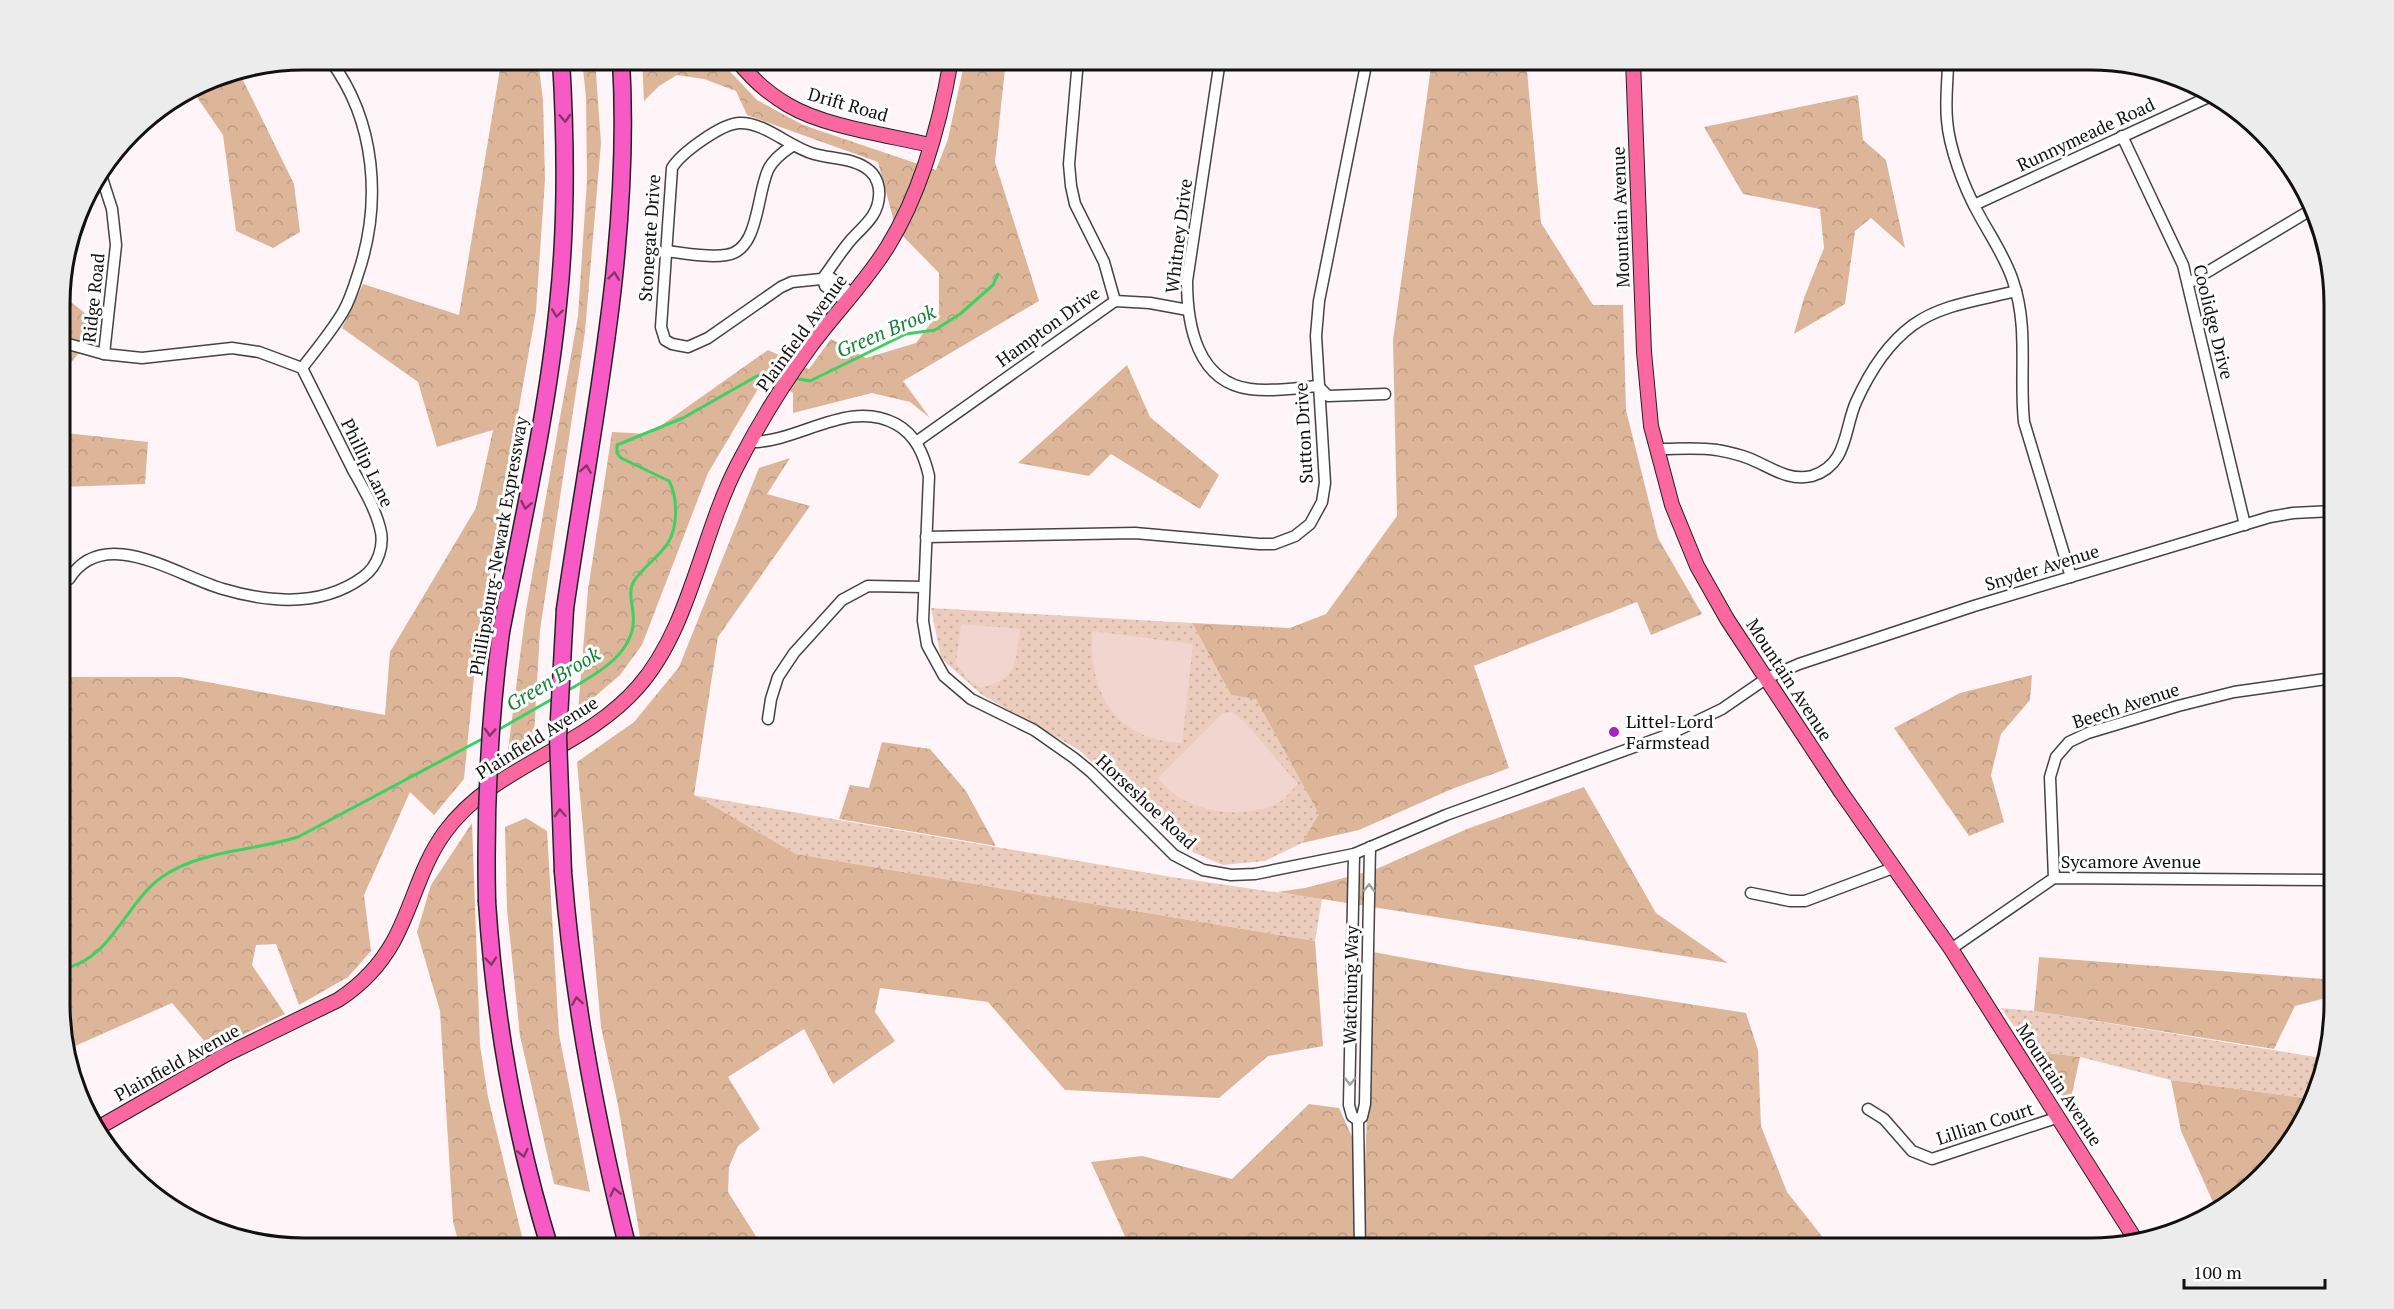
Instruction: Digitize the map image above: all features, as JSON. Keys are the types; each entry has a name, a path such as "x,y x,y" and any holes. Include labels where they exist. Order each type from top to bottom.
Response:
{"highway":[{"name":"Phillipsburg-Newark Expressway","path":"547,1238 526,1167 497,1016 487,902 485,832 495,675 501,632 538,445 558,305 566,165 561,70"},
{"path":"621,70 623,168 618,249 565,609 558,737 563,872 574,981 585,1055 626,1238"}],"main road":[{"name":"Drift Road","path":"746,70 756,81 789,106 810,115 930,145"},
{"name":"Plainfield Avenue","path":"104,1125 225,1055 338,1000 372,972 397,934 419,877 431,854 461,813 481,794 499,782 593,728 627,699 656,664 671,637 723,495 750,442 796,368 887,247 904,218 930,145 949,70"},
{"name":"Mountain Avenue","path":"1633,70 1644,352 1652,426 1672,505 1697,566 1727,619 1893,868 1951,949 2132,1235"}],"street":[{"path":"70,345 104,354 142,358 232,348 259,352 302,368 343,312 352,295 365,254 373,210 363,123 346,85 336,70"},
{"name":"Hampton Drive","path":"916,441 1115,301 1104,262 1075,204 1071,186 1069,164 1077,70"},
{"name":"Whitney Drive","path":"1218,70 1189,264 1188,310 1192,332 1204,362 1225,381 1252,390 1318,386"},
{"name":"Sutton Drive","path":"926,537 1135,533 1265,545 1290,539 1306,529 1314,519 1324,496 1325,483 1316,336 1318,302 1365,70"},
{"path":"1948,70 1947,120 1956,160 1974,205 2002,254 2016,291 2024,344 2021,396 2024,422 2071,577"},
{"name":"Runnymeade Road","path":"1974,205 2202,100"},
{"name":"Stonegate Drive","path":"735,123 753,124 792,146 813,154 863,166 870,170 877,182 879,197 873,215 823,278 792,282 781,287 708,338 688,347 672,344 665,340 662,333 666,251 672,168 678,159 726,126 735,123"},
{"name":"Coolidge Drive","path":"2122,136 2183,265 2189,283 2245,525"},
{"path":"666,251 724,256 740,250 751,233 769,168 792,146"},
{"name":"Ridge Road","path":"104,184 111,209 116,244 104,354"},
{"path":"2189,283 2305,213"},
{"path":"823,278 825,286 850,298"},
{"path":"1657,449 1715,450 1745,457 1793,477 1813,476 1830,466 1843,450 1854,405 1865,382 1898,338 1933,312 2016,291"},
{"path":"1115,301 1150,303 1188,310"},
{"name":"Phillip Lane","path":"70,577 75,569 90,559 112,555 132,555 154,561 221,589 291,601 335,592 368,574 380,554 381,529 368,498 302,368"},
{"path":"1318,386 1328,396 1385,394"},
{"path":"750,442 776,440 859,415 888,420 900,426 916,441"},
{"name":"Horseshoe Road","path":"916,441 925,459 928,476 924,633 931,656 944,676 971,699 1028,726 1074,758 1174,855 1203,870 1231,875 1256,874 1353,854 1446,815 1670,734 1722,709 1767,678"},
{"name":"Snyder Avenue","path":"1767,678 1799,664 2071,577 2245,525 2293,513 2324,511"},
{"path":"768,719 778,676 794,653 842,600 868,586 924,587"},
{"name":"Beech Avenue","path":"2054,878 2049,777 2056,757 2069,742 2088,733 2223,695 2324,679"},
{"name":"Watchung Way","path":"1360,1238 1358,1120 1362,1117 1365,1104 1370,848"},
{"name":"Watchung Way","path":"1353,854 1349,1105 1353,1119 1358,1120"},
{"path":"1751,893 1790,901 1805,901 1893,868"},
{"name":"Sycamore Avenue","path":"1951,949 2054,878 2324,880"},
{"name":"Lillian Court","path":"1868,1109 1884,1119 1912,1151 1932,1159 2059,1117"}],"shaded area":[{"path":"931,608 1192,623 1231,695 1256,698 1320,815 1302,843 1265,861 1223,865 1183,848 1079,750 982,695 941,658"},
{"path":"961,624 1020,629 1013,668 1008,674 993,684 980,688 968,680 956,663"},
{"path":"1092,631 1193,644 1182,743 1159,740 1139,733 1123,723 1111,709 1101,693 1095,675"},
{"path":"1232,712 1243,720 1298,784 1278,803 1247,812 1214,810 1182,799 1158,778 1223,713"},
{"path":"693,795 1172,877 1322,899 1315,941 796,854"},
{"path":"2001,1008 2034,1011 2318,1057 2304,1098 2171,1080 2080,1057 2032,1051"}],"green space":[{"path":"500,70 539,70 543,100 545,179 536,311 477,646 464,779 434,815 410,792 364,895 371,951 348,977 299,1005 276,944 256,945 252,965 285,1014 212,1050 172,1003 74,1046 70,1005 70,677 180,677 385,715 390,652 476,508 493,430 437,447 418,382 342,328 363,284 459,315"},
{"path":"583,70 596,70 601,143 585,332 540,630 534,736 508,750 526,610 578,316 587,180 586,97"},
{"path":"642,70 728,70 757,100 803,125 936,170 948,139 963,70 1005,70 995,162 1039,301 903,381 930,418 910,402 872,393 793,413 793,393 777,382 758,389 708,473 642,645 620,675 578,711 588,590 612,432 649,434 768,350 809,369 831,339 866,358 916,343 939,312 939,273 896,229 878,162 747,115 736,91 704,79 677,75 659,86 644,101"},
{"path":"1431,70 1527,70 1541,223 1593,305 1623,305 1626,410 1658,538 1702,614 1651,635 1637,602 1474,666 1509,768 1452,789 1359,830 1302,843 1319,814 1256,699 1231,695 1192,623 1290,628 1326,614 1397,516 1393,340"},
{"path":"242,79 294,184 300,232 273,248 236,231 223,135 197,97"},
{"path":"1858,95 1863,140 1886,160 1905,248 1871,218 1855,231 1845,304 1794,334 1804,298 1824,248 1820,209 1743,194 1704,127"},
{"path":"70,301 86,314 89,340 70,364"},
{"path":"1127,365 1150,417 1219,475 1200,509 1111,454 1089,476 1018,463"},
{"path":"70,433 148,442 145,484 70,487"},
{"path":"790,458 767,494 810,506 718,637 694,795 796,854 1315,941 1323,1046 1268,1056 1219,1098 1065,1090 988,1002 880,988 875,1012 895,1041 833,1084 804,1029 728,1077 760,1129 738,1146 729,1167 728,1192 757,1238 640,1238 618,1105 601,1027 577,762 634,722 679,667 759,468"},
{"path":"2032,675 2030,700 2001,734 1991,775 2004,822 1969,836 1894,728 1960,693"},
{"path":"882,742 930,749 966,791 996,846 839,819 850,785 869,788"},
{"path":"1584,787 1656,913 1728,963 1277,892 1305,888 1374,870 1467,829"},
{"path":"526,818 547,831 559,1034 590,1192 554,1184 520,1036 507,909 505,827"},
{"path":"472,823 480,1045 488,1097 522,1238 457,1238 453,1221 440,1011 417,932 431,885"},
{"path":"1373,952 1746,1013 1758,1050 1761,1126 1787,1192 1823,1238 1126,1238 1091,1162 1142,1156 1232,1179 1309,1104 1339,1108 1365,1165"},
{"path":"2039,957 2324,979 2324,999 2295,1006 2274,1049 2034,1011"},
{"path":"2032,1051 2080,1057 2069,1107"},
{"path":"2171,1080 2304,1098 2284,1135 2266,1159 2244,1181 2213,1202 2181,1131"}],"waterway":[{"name":"Green Brook","path":"794,378 810,381 906,334 935,330 960,314 993,285 998,274"},
{"name":"Green Brook","path":"565,692 601,670 622,651 633,627 632,585 668,543 674,529 675,503 669,481 621,458 617,453 617,445 683,418 757,376 778,374 785,376"},
{"name":"Green Brook","path":"498,730 554,698"},
{"name":"Green Brook","path":"70,967 87,959 97,951 142,896 162,877 177,868 210,856 298,837 484,738"}],"place":[{"name":"Littel-Lord Farmstead","path":"1614,732"}]}
